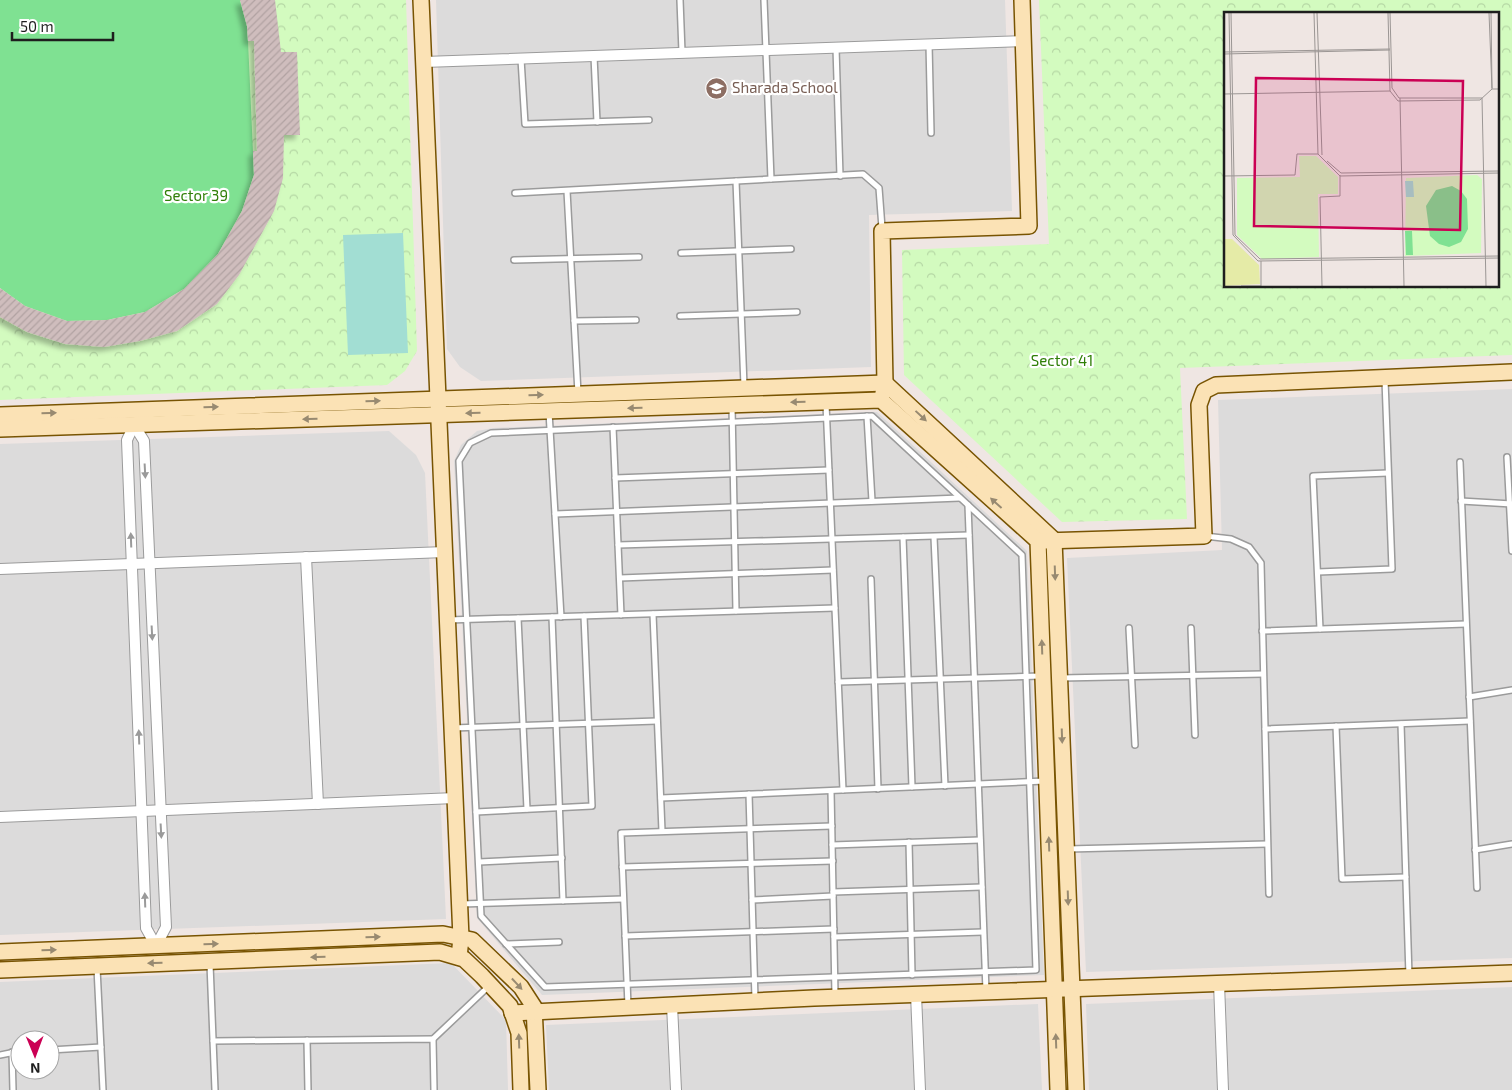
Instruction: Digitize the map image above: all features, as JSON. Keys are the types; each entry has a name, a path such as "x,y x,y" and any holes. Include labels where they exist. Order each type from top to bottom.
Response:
{"street":[{"path":"421,0 460,904 461,938 459,958"},
{"path":"881,400 885,383 882,231 1030,226 1022,0"},
{"path":"424,62 1023,40"},
{"path":"0,429 881,400 1038,541 1204,536 1199,405 1204,391 1216,385 1512,372"},
{"path":"0,415 885,383 1054,540 1076,1090"},
{"path":"134,425 144,441 166,927 156,946"},
{"path":"134,425 127,440 146,928 156,946"},
{"path":"1038,541 1058,1090"},
{"path":"0,569 445,552"},
{"path":"306,557 318,804"},
{"path":"0,817 455,798"},
{"path":"0,952 443,934 472,940 521,987 534,1008 538,1090"},
{"path":"0,970 440,952 464,959 510,1006 519,1033 521,1090"},
{"path":"512,1013 835,997 1512,973"},
{"path":"1219,983 1222,1090"},
{"path":"916,994 920,1090"},
{"path":"672,1005 676,1090"}],"lane":[{"path":"680,0 682,52"},
{"path":"764,0 771,179"},
{"path":"930,44 931,133"},
{"path":"836,47 840,176"},
{"path":"594,56 597,122"},
{"path":"521,58 525,124 650,120"},
{"path":"515,194 863,174 879,188 882,231"},
{"path":"736,181 744,388"},
{"path":"567,190 578,394"},
{"path":"681,253 791,249"},
{"path":"514,260 639,257"},
{"path":"680,316 797,312"},
{"path":"574,321 636,320"},
{"path":"1318,572 1392,569 1385,378"},
{"path":"826,402 843,790"},
{"path":"732,404 736,611"},
{"path":"549,410 560,617"},
{"path":"867,416 872,501"},
{"path":"872,416 1022,555 1036,970 545,987 482,916 459,461 470,443 491,432 826,418 872,416"},
{"path":"613,427 621,615"},
{"path":"1507,457 1512,551"},
{"path":"1460,462 1477,888"},
{"path":"616,478 829,470"},
{"path":"1320,629 1313,476 1388,473"},
{"path":"555,514 960,498"},
{"path":"1461,501 1511,504"},
{"path":"968,505 986,992"},
{"path":"934,536 945,786"},
{"path":"618,545 969,536"},
{"path":"1204,536 1231,538 1249,547 1261,562 1268,894"},
{"path":"902,537 912,787"},
{"path":"620,578 833,570"},
{"path":"871,579 878,789"},
{"path":"448,620 835,608"},
{"path":"653,614 662,832"},
{"path":"476,812 592,806 584,616"},
{"path":"552,617 563,900"},
{"path":"518,618 527,809"},
{"path":"1262,631 1466,624"},
{"path":"1129,628 1135,745"},
{"path":"1191,628 1195,735"},
{"path":"1060,678 1263,674"},
{"path":"838,682 1043,676"},
{"path":"1469,697 1512,690"},
{"path":"452,728 657,721"},
{"path":"1265,729 1470,721"},
{"path":"1401,724 1409,976"},
{"path":"1336,726 1342,879 1406,877"},
{"path":"661,798 1047,781"},
{"path":"831,791 835,997"},
{"path":"750,794 755,1001"},
{"path":"628,1007 621,833 832,826"},
{"path":"832,844 980,840"},
{"path":"909,842 912,974"},
{"path":"1066,849 1267,844"},
{"path":"1475,850 1512,844"},
{"path":"479,862 562,858"},
{"path":"622,867 832,861"},
{"path":"752,900 910,889 982,887"},
{"path":"460,904 623,899"},
{"path":"625,936 834,929"},
{"path":"834,937 983,932"},
{"path":"506,944 559,942"},
{"path":"210,961 216,1090"},
{"path":"97,966 103,1090"},
{"path":"213,1041 433,1039 490,985"},
{"path":"433,1039 434,1090"},
{"path":"307,1040 308,1090"},
{"path":"60,1049 101,1047"}],"shaded area":[{"path":"436,0 1005,0 1012,211 869,215 871,367 481,381 460,367 447,349"},
{"path":"1512,389 1512,958 1086,972 1067,558 1222,550 1218,400"},
{"path":"877,412 1027,551 1044,975 542,995 477,918 454,461 461,445 477,431 493,428"},
{"path":"389,431 416,455 425,473 446,919 0,935 0,444"},
{"path":"451,963 506,1020 508,1090 0,1090 0,982"},
{"path":"1512,987 1512,1090 1089,1090 1086,1004"},
{"path":"1038,1004 1042,1090 549,1090 546,1025"}],"green space":[{"name":"Sector 39","path":"0,0 406,0 417,351 405,371 387,385 0,400"},
{"path":"0,0 240,0 247,26 254,175 242,211 218,254 184,289 145,312 107,320 67,321 25,306 0,288"},
{"name":"Sector 41","path":"1039,0 1512,0 1512,355 1180,368 1187,519 1062,522 904,375 902,250 1049,244"}],"water":[{"path":"403,233 408,353 348,355 343,235"}],"building":[{"path":"240,0 275,0 281,52 297,52 300,135 284,135 283,178 274,211 239,275 217,304 177,331 140,341 104,347 65,344 27,332 0,317 0,288 25,306 67,321 107,320 145,312 184,289 218,254 242,211 254,175 253,151 257,151 254,41 248,41 247,26"}],"place":[{"name":"Sharada School","path":"716,88"}]}
